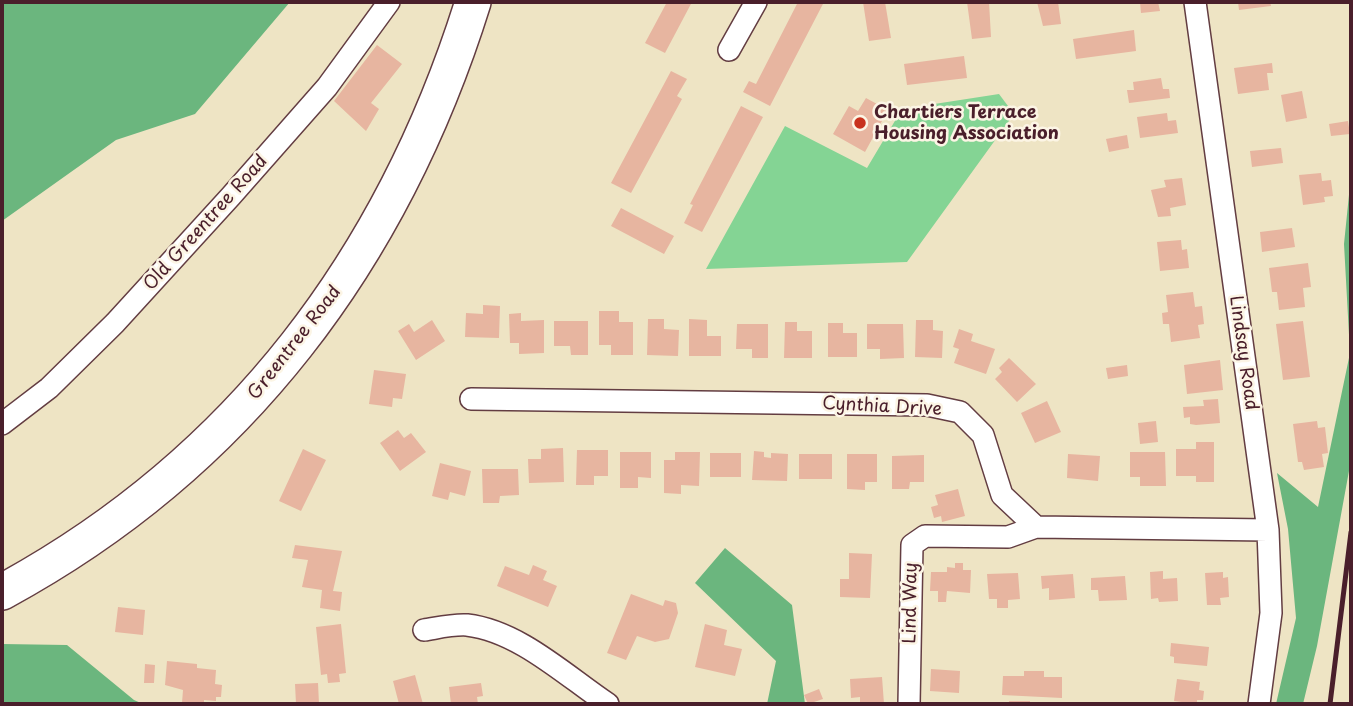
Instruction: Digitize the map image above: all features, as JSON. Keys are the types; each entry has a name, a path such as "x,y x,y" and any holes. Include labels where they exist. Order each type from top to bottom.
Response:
{"main road":[{"name":"Greentree Road","path":"2,592 53,564 102,532 183,466 235,416 324,312 377,226 422,140 453,64 472,2"}],"street":[{"name":"Old Greentree Road","path":"2,424 58,379 115,323 204,226 327,87 389,2"},
{"path":"729,50 756,2"},
{"name":"Lindsay Road","path":"1195,2 1268,530 1272,613 1259,704"},
{"name":"Cynthia Drive","path":"471,399 927,405 960,412 983,435 1002,495 1036,527"},
{"path":"1036,527 1268,530"},
{"name":"Lind Way","path":"909,704 912,545 925,536 1008,537 1036,527"},
{"path":"424,630 466,625 499,634 517,642 608,704"}],"green space":[{"path":"2,2 290,2 195,114 116,140 2,221"},
{"path":"999,94 1014,114 907,262 706,269 785,126 867,168 902,109"},
{"path":"1351,175 1351,460 1317,646 1303,704 1276,704 1296,618 1288,529 1277,473 1318,507 1350,353 1344,244"},
{"path":"725,548 792,605 805,704 767,704 776,661 695,583"},
{"path":"2,644 67,645 134,700 143,704 2,704"}],"building":[{"path":"667,2 692,2 665,53 645,43"},
{"path":"798,2 824,2 770,106 743,92 749,81 756,84"},
{"path":"863,2 885,2 891,38 869,41"},
{"path":"967,2 989,2 991,37 972,39"},
{"path":"1037,2 1058,2 1061,24 1043,26"},
{"path":"1140,2 1158,2 1160,11 1141,13"},
{"path":"1238,2 1270,2 1271,6 1239,10"},
{"path":"1134,30 1136,51 1076,59 1073,39"},
{"path":"377,45 402,64 371,103 379,109 366,131 334,101"},
{"path":"964,56 967,78 907,85 904,64"},
{"path":"1272,63 1273,73 1267,73 1269,90 1238,94 1234,68"},
{"path":"671,71 687,79 677,96 682,99 631,193 611,183"},
{"path":"1161,78 1163,89 1169,89 1170,98 1129,103 1127,90 1134,90 1133,82"},
{"path":"1302,91 1307,118 1286,122 1281,95"},
{"name":"Chartiers Terrace Housing Association","path":"866,98 888,110 865,152 833,134 849,106 858,111"},
{"path":"741,106 763,117 702,232 684,223 693,205 690,204"},
{"path":"1167,113 1168,121 1176,120 1178,133 1140,138 1137,117"},
{"path":"1348,121 1350,134 1331,136 1329,124"},
{"path":"1127,135 1129,148 1109,152 1106,139"},
{"path":"1281,148 1283,163 1252,167 1250,151"},
{"path":"1321,173 1322,181 1331,180 1333,196 1324,197 1325,202 1303,205 1299,175"},
{"path":"1182,178 1186,205 1170,208 1171,216 1158,217 1151,190 1166,187 1164,180"},
{"path":"621,208 674,236 664,254 611,226"},
{"path":"1292,228 1295,247 1262,252 1260,232"},
{"path":"1181,240 1182,250 1187,249 1189,268 1160,271 1157,242"},
{"path":"1308,263 1311,287 1303,288 1305,307 1279,310 1277,292 1272,292 1269,268"},
{"path":"1193,292 1195,307 1202,306 1204,324 1198,325 1200,338 1171,342 1169,324 1163,324 1162,313 1168,312 1166,295"},
{"path":"483,305 500,306 499,338 465,337 466,313 483,314"},
{"path":"599,311 619,311 619,322 633,322 633,355 611,355 611,345 599,345"},
{"path":"521,313 521,321 544,320 544,353 519,354 519,343 510,343 509,314"},
{"path":"648,319 664,319 664,329 679,330 678,356 647,355"},
{"path":"689,319 707,320 707,336 721,336 721,356 689,356"},
{"path":"432,320 445,341 416,360 398,331 409,324 414,332"},
{"path":"916,320 933,320 933,330 943,331 942,358 915,357"},
{"path":"554,321 588,321 588,355 571,355 570,346 554,346"},
{"path":"1303,321 1310,377 1283,380 1276,324"},
{"path":"785,322 797,322 797,331 812,331 812,358 784,358"},
{"path":"828,323 843,323 843,333 857,333 857,357 828,357"},
{"path":"737,324 768,324 768,358 752,358 752,349 736,349"},
{"path":"867,324 903,324 904,358 880,359 880,349 867,349"},
{"path":"959,329 973,334 971,341 995,349 986,374 954,363 959,349 953,347"},
{"path":"1009,358 1036,384 1017,402 995,379 1002,372 999,368"},
{"path":"1220,360 1223,390 1187,394 1184,365"},
{"path":"1127,365 1128,376 1108,379 1106,368"},
{"path":"374,370 406,374 402,399 393,398 392,407 369,404"},
{"path":"1218,399 1220,423 1196,425 1190,424 1190,417 1184,418 1183,407 1204,406 1203,400"},
{"path":"1047,401 1061,432 1035,443 1021,413"},
{"path":"1156,421 1158,442 1140,444 1138,423"},
{"path":"1317,421 1318,428 1325,427 1328,453 1322,454 1324,467 1304,470 1302,462 1298,462 1293,424"},
{"path":"398,430 404,438 411,433 426,452 400,471 380,443"},
{"path":"1196,442 1214,442 1214,482 1196,482 1196,476 1176,476 1176,449 1196,449"},
{"path":"563,448 564,482 529,483 528,459 541,459 541,449"},
{"path":"303,449 326,460 301,511 279,501"},
{"path":"577,450 608,450 608,476 594,476 594,485 576,485"},
{"path":"754,451 764,452 764,457 771,458 771,453 788,454 787,481 752,480"},
{"path":"620,452 651,452 651,478 638,477 638,488 620,488"},
{"path":"675,452 700,452 699,486 681,485 681,494 664,493 664,460 675,460"},
{"path":"1130,452 1165,452 1166,486 1140,486 1140,477 1130,477"},
{"path":"710,453 741,453 741,477 710,477"},
{"path":"799,454 832,454 832,479 799,479"},
{"path":"847,454 877,454 877,482 865,482 865,490 847,489"},
{"path":"1068,454 1100,456 1098,481 1067,478"},
{"path":"924,455 924,482 910,482 909,489 892,489 892,456"},
{"path":"440,463 471,471 465,496 450,492 448,500 432,496"},
{"path":"482,469 518,469 519,495 500,496 499,503 483,503"},
{"path":"958,489 965,516 942,522 941,516 934,518 931,507 938,505 935,495"},
{"path":"295,545 342,551 333,591 342,592 340,611 320,608 322,590 302,587 308,560 292,558"},
{"path":"849,553 872,554 870,598 840,597 840,579 849,579"},
{"path":"955,563 963,563 963,570 971,570 970,593 947,591 946,602 938,602 938,591 930,591 931,572 947,572 947,567 955,568"},
{"path":"533,565 547,571 543,580 557,586 548,607 497,586 505,566 529,575"},
{"path":"1163,571 1163,579 1177,578 1178,601 1159,602 1158,598 1151,599 1150,572"},
{"path":"1223,572 1223,578 1228,577 1229,597 1220,598 1221,605 1207,605 1205,573"},
{"path":"1018,573 1020,599 1008,600 1008,608 997,608 997,599 989,599 987,574"},
{"path":"1073,574 1075,598 1049,600 1049,588 1042,589 1041,576"},
{"path":"1125,576 1127,600 1099,601 1098,590 1091,590 1091,578"},
{"path":"631,594 663,606 665,600 676,603 678,613 669,639 655,642 637,636 626,660 607,653"},
{"path":"118,607 145,610 143,635 115,632"},
{"path":"341,624 346,673 339,674 340,682 328,683 327,674 321,675 316,627"},
{"path":"705,624 727,630 724,645 742,649 735,676 695,667"},
{"path":"1171,643 1209,647 1207,666 1174,663 1174,657 1170,656"},
{"path":"167,661 197,664 197,668 216,670 215,684 222,685 221,697 216,697 216,701 204,700 204,704 182,703 183,690 165,685"},
{"path":"145,664 155,665 154,683 144,683"},
{"path":"931,669 960,671 959,693 930,691"},
{"path":"1024,671 1044,671 1044,677 1062,677 1062,698 1002,695 1003,676 1024,676"},
{"path":"415,675 423,704 399,704 393,681"},
{"path":"882,677 884,704 860,704 860,697 851,698 850,679"},
{"path":"1177,679 1200,682 1199,690 1204,691 1203,700 1197,700 1197,704 1174,701"},
{"path":"318,683 319,704 296,704 295,684"},
{"path":"481,683 483,696 477,697 478,704 451,704 449,687"},
{"path":"819,689 823,699 808,704 804,695"},
{"path":"1009,701 1030,701 1030,704 1009,704"}],"railway":[{"path":"1330,704 1351,532"}],"place":[{"name":"Chartiers Terrace Housing Association","path":"860,123"}]}
